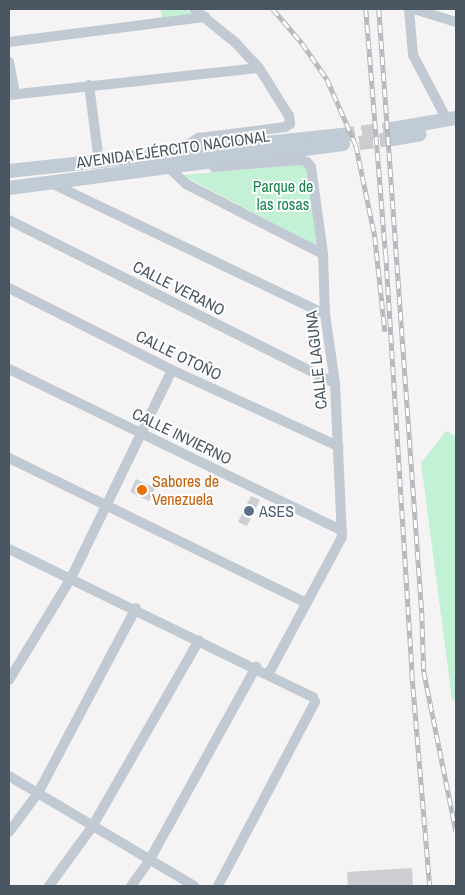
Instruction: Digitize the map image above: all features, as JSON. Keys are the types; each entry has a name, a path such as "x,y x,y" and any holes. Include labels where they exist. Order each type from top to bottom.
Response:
{"main road":[{"path":"451,116 393,134 456,127"},
{"name":"AVENIDA EJÉRCITO NACIONAL","path":"9,171 177,152 342,140 171,168 9,188"}],"street":[{"path":"177,152 199,138 285,127 290,124 290,116 259,68 194,9"},
{"path":"409,9 413,55 451,116"},
{"path":"414,9 456,22"},
{"path":"9,42 205,17"},
{"path":"9,62 12,94 259,68"},
{"path":"89,85 99,161"},
{"name":"CALLE LAGUNA","path":"171,168 300,160 307,162 311,168 323,254 325,314 335,383 342,531 269,673"},
{"path":"171,168 186,184 323,254"},
{"path":"51,183 325,314"},
{"name":"CALLE VERANO","path":"9,220 335,383"},
{"name":"CALLE OTOÑO","path":"9,288 172,370 338,446"},
{"name":"CALLE INVIERNO","path":"9,369 342,531"},
{"path":"9,680 71,578 107,508 141,432 172,370"},
{"path":"9,458 107,508 306,604"},
{"path":"9,549 136,608 313,696 315,702 218,886"},
{"path":"9,832 38,793 136,608"},
{"path":"49,886 92,827 199,640"},
{"path":"131,886 149,861 256,668"},
{"path":"9,776 149,861 194,886"}],"green space":[{"path":"161,9 185,9 196,16 162,20"},
{"name":"Parque de las rosas","path":"307,164 317,246 182,175"},
{"path":"446,431 456,436 456,700 452,699 421,463"}],"building":[{"name":"Sabores de Venezuela","path":"136,479 155,488 149,501 130,492"},
{"name":"ASES","path":"251,496 260,500 247,526 238,522"},
{"path":"412,868 413,886 348,886 347,872"}],"tunnel":[{"path":"341,135 392,129"},
{"path":"359,143 393,139"}],"railway":[{"path":"273,9 302,43 327,79 356,145 375,237 385,331"},
{"path":"366,9 386,255 412,673 430,886"},
{"path":"379,9 422,613 424,672 456,831"}],"place":[{"name":"Sabores de Venezuela","path":"142,490"},
{"name":"ASES","path":"249,511"}]}
